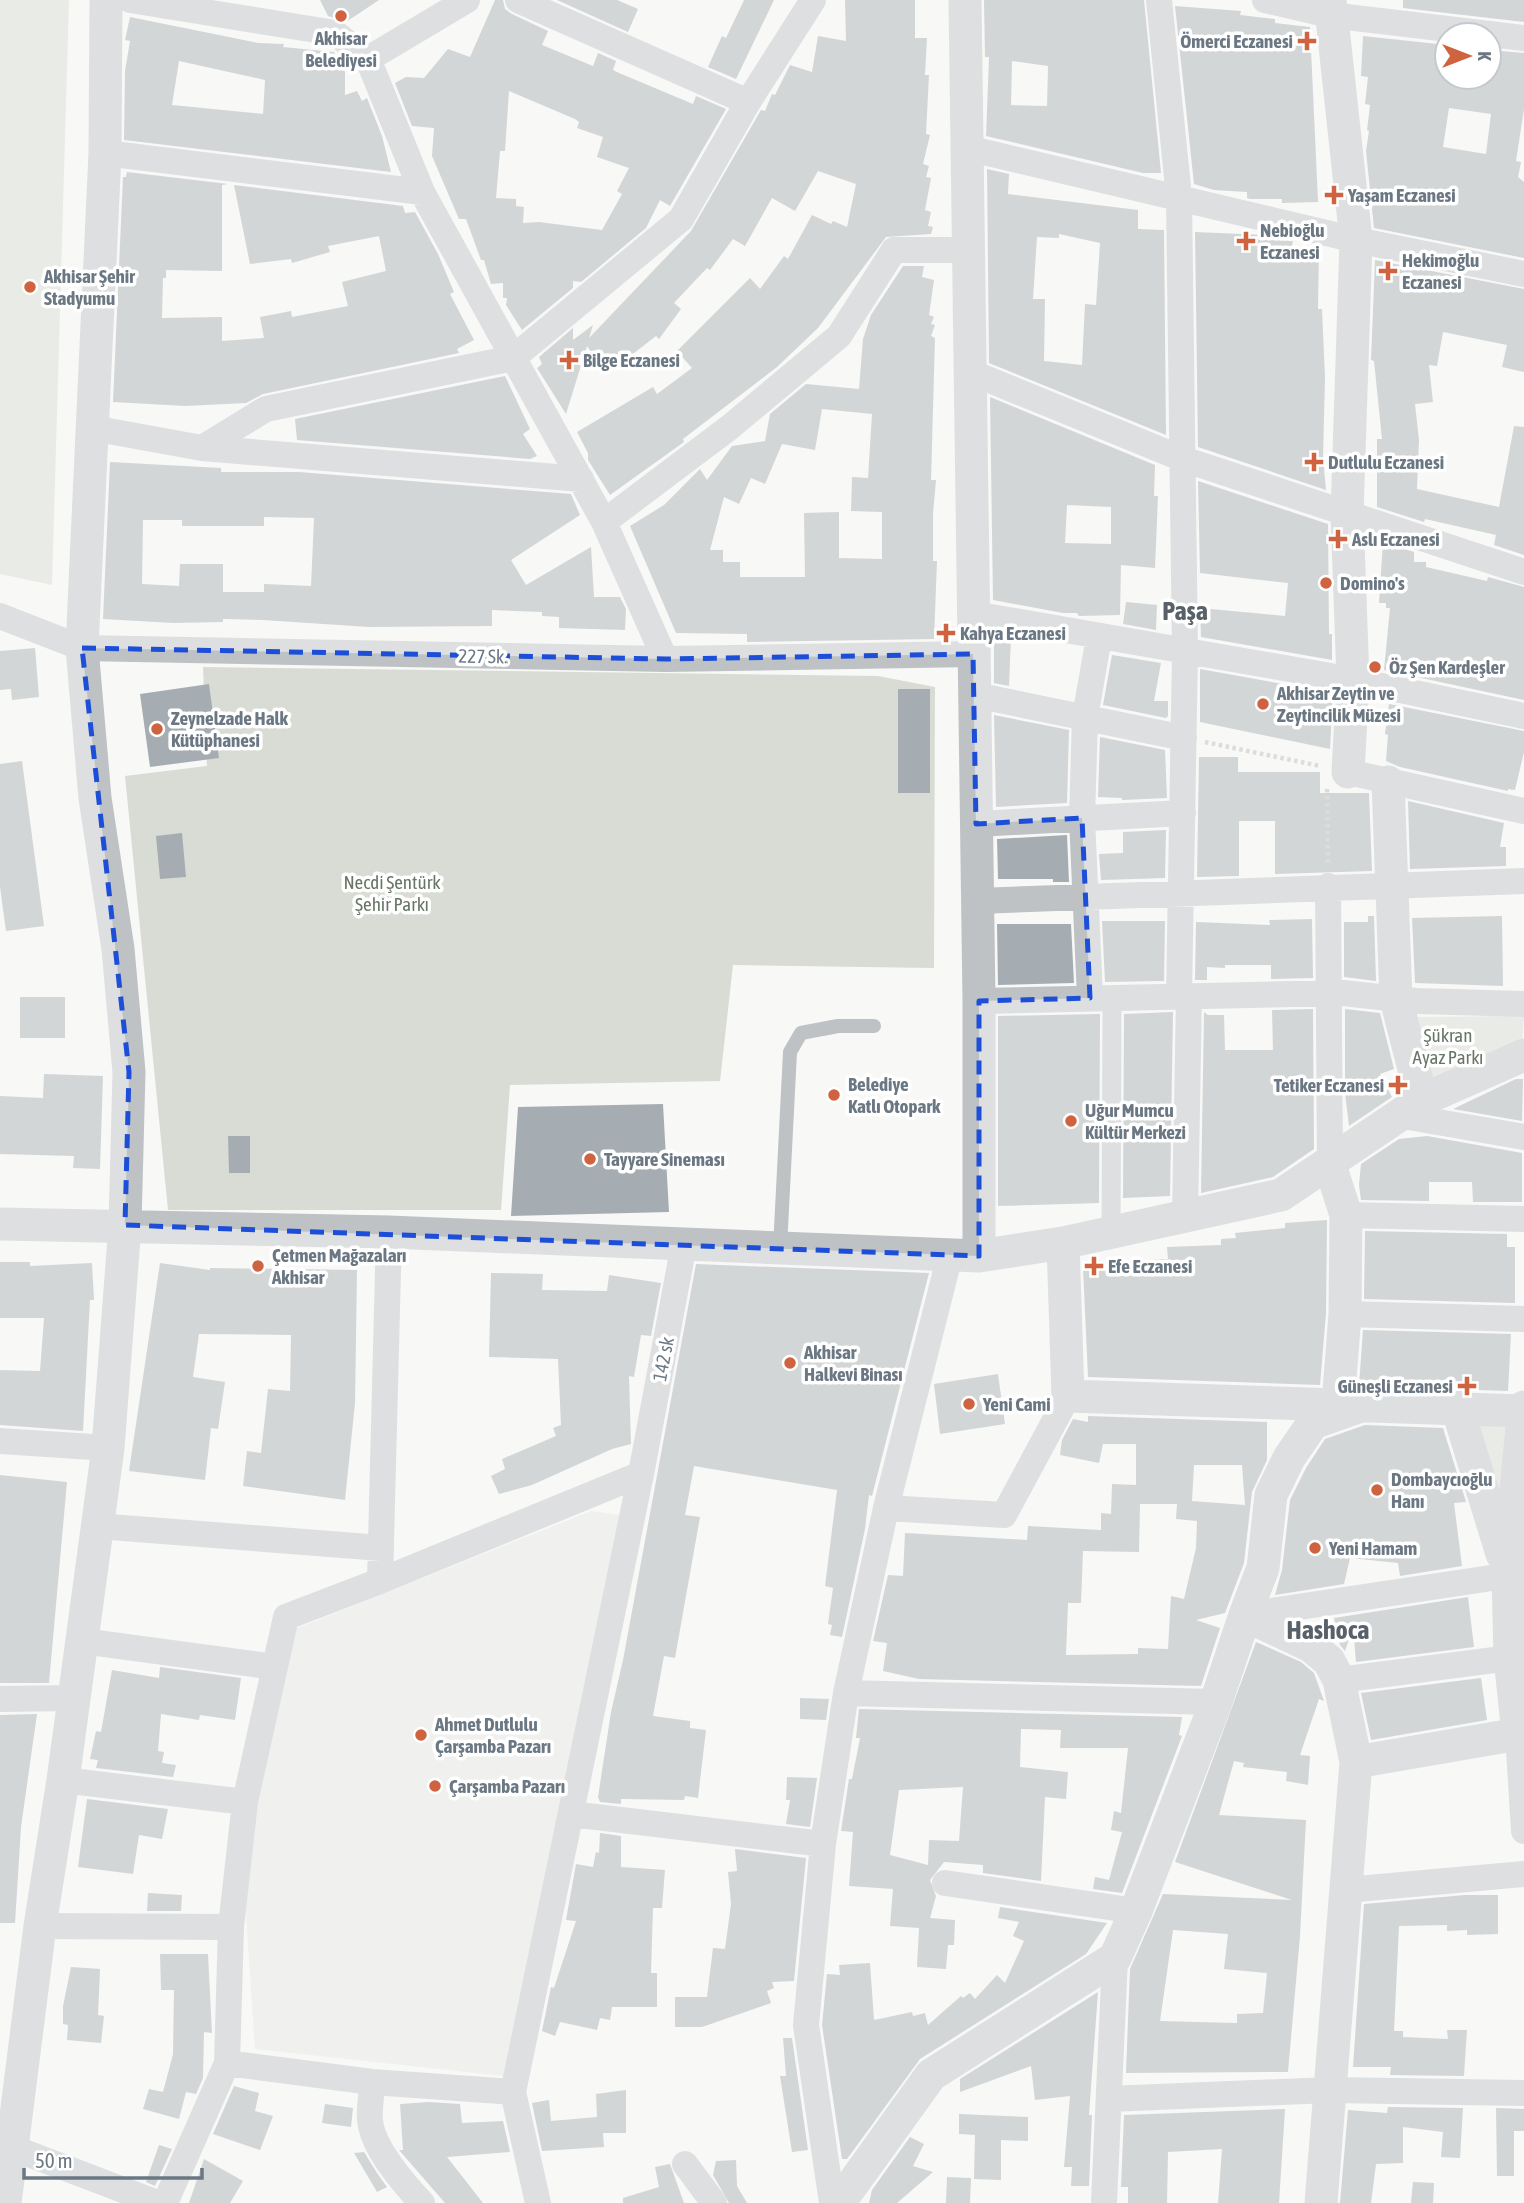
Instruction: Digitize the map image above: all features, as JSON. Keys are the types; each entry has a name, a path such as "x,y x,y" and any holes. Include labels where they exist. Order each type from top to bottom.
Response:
{"street":[{"path":"5,2203 7,2146 75,1698 108,1448 125,1225 130,1072 118,949 95,798 82,648 105,153 106,0"},
{"path":"130,0 335,33 368,59 422,192 604,522 665,659"},
{"path":"368,59 467,0"},
{"path":"519,0 748,102"},
{"path":"202,448 266,409 513,358 681,219 748,102 813,0"},
{"path":"832,2203 806,2025 824,1844 846,1693 886,1508 964,1255 979,1001 965,0"},
{"path":"1158,0 1179,197 1185,652 1181,892 1185,1218"},
{"path":"1265,0 1329,7 1524,38"},
{"path":"1329,7 1356,240 1347,514 1353,680 1338,769 1524,811"},
{"path":"967,148 1356,240 1524,274"},
{"path":"105,153 422,192"},
{"path":"604,522 730,427 839,336 894,250 968,250"},
{"path":"970,372 1183,459 1524,572"},
{"path":"92,428 202,448 581,480"},
{"path":"974,614 1353,680 1524,716"},
{"name":"227 Sk.","path":"0,616 82,648 665,659 973,654"},
{"path":"1099,637 1085,717 1082,818 1087,896 1101,1004 1111,1233"},
{"path":"975,695 1184,738"},
{"path":"1388,782 1396,999 1409,1108"},
{"path":"976,824 1183,813"},
{"path":"978,901 1328,886 1524,881"},
{"path":"1328,886 1329,1165 1346,1215 1345,1314 1351,1404"},
{"path":"979,1001 1101,1004 1184,996 1330,993 1396,999 1524,1004"},
{"path":"0,1224 389,1232 964,1255 1063,1243 1281,1195 1329,1165 1409,1108 1524,1055"},
{"path":"1409,1108 1524,1138"},
{"path":"1346,1215 1524,1219"},
{"path":"380,1581 389,1232"},
{"path":"886,1508 1004,1515 1068,1396 1063,1243"},
{"name":"142 sk","path":"513,2092 642,1474 684,1244"},
{"path":"1345,1314 1524,1319"},
{"path":"1068,1396 1524,1410 1510,1658 1521,1733 1524,1831"},
{"path":"1104,2203 1115,1958 1136,1911 1216,1702 1264,1567 1271,1495 1289,1458 1313,1423 1351,1404"},
{"path":"1457,1407 1516,1573"},
{"path":"0,1441 108,1448"},
{"path":"165,2203 227,2063 231,1927 245,1802 286,1617 642,1474"},
{"path":"97,1525 381,1548"},
{"path":"1245,1615 1516,1573"},
{"path":"1245,1615 1311,1646 1329,1661 1339,1680 1356,1762 1321,2203"},
{"path":"82,1641 275,1667"},
{"path":"1339,1680 1510,1658"},
{"path":"846,1693 1216,1702"},
{"path":"0,1699 75,1698"},
{"path":"1356,1762 1521,1733"},
{"path":"63,1780 245,1802"},
{"path":"571,1814 824,1844"},
{"path":"1346,1890 1524,1874"},
{"path":"945,1883 1136,1911"},
{"path":"40,1926 231,1927"},
{"path":"839,2203 931,2076 1115,1958"},
{"path":"227,2063 372,2082 513,2092 538,2203"},
{"path":"372,2082 370,2120 373,2135 403,2182 422,2203"},
{"path":"1109,2099 1330,2090 1524,2093"},
{"path":"7,2146 157,2203"},
{"path":"685,2164 714,2203"}],"lane":[{"path":"780,1248 790,1052 801,1033 838,1026 874,1026"}],"path":[{"path":"1184,738 1338,769 1328,886"}],"highlighted area":[{"path":"82,648 665,659 973,654 976,824 1082,818 1090,998 979,1001 979,1256 125,1225 129,1072"}],"shaded area":[{"name":"Ahmet Dutlulu Çarşamba Pazarı","path":"591,1511 620,1515 503,2076 255,2049 241,1841 295,1629"}],"green space":[{"name":"Akhisar Şehir Stadyumu","path":"0,0 69,0 52,585 0,574"},
{"name":"Necdi Şentürk Şehir Parkı","path":"203,667 878,676 935,687 934,968 733,965 720,1081 510,1085 501,1210 168,1210 125,776 207,766"},
{"name":"Şükran Ayaz Parkı","path":"1524,1016 1522,1044 1426,1087 1409,1017"},
{"path":"1470,1417 1506,1420 1506,1524"}],"building":[{"name":"Akhisar Belediyesi","path":"320,0 379,0 346,22 328,16"},
{"path":"495,0 503,0 505,9 512,14 548,31 542,45 593,66 598,53 616,61 613,70 619,73 693,104 696,96 726,109 670,206 660,200 646,228 581,282 573,281 573,288 522,330 506,305 507,298 503,298 503,283 491,284 466,219 459,219 432,156 434,128 412,126 395,83 406,77 424,78 448,49 470,57","holes":["509,91 579,122 577,128 603,137 597,157 629,168 617,191 622,194 602,230 539,222 523,223 524,207 516,206 516,199 496,198 500,151 505,151"]},
{"path":"557,0 617,0 638,9 628,32"},
{"path":"744,0 774,0 736,79 708,67 722,36 726,38"},
{"path":"845,0 915,0 915,38 927,38 925,75 929,75 926,134 930,135 923,164 929,166 926,177 931,178 925,210 931,212 928,226 933,227 931,234 886,237 818,328 777,367 683,439 684,442 610,495 588,460 588,453 577,432 653,387 657,394 692,368 677,351 750,278 760,289 784,256 788,259 812,215 831,224 833,221 847,227 856,184 818,171 795,211 772,198 745,246 733,239 710,270 707,268 674,303 681,309 659,339 656,336 607,374 587,346 566,414 537,368 542,364 539,357 573,328 573,340 593,325 589,338 691,231 761,110 765,111 772,94 775,95 790,65 812,72 818,36 846,41"},
{"path":"984,0 1144,0 1161,173 1143,173 986,136 989,57 985,57","holes":["1012,61 1048,66 1047,106 1011,105"]},
{"path":"1403,0 1524,0 1524,22 1403,8"},
{"path":"1175,6 1241,11 1240,15 1310,27 1318,202 1282,203 1282,199 1250,199 1247,198 1247,192 1214,190 1194,184"},
{"path":"130,17 258,43 334,52 345,72 345,95 357,91 362,101 367,98 382,136 391,172 124,140 125,71 130,41 125,40","holes":["179,61 265,80 263,114 172,105"]},
{"path":"1363,36 1433,44 1433,91 1503,91 1503,51 1524,53 1524,109 1516,161 1521,162 1518,177 1524,182 1524,258 1374,228 1366,151 1370,105 1365,104 1368,77 1361,76","holes":["1449,108 1491,114 1486,154 1443,147"]},
{"path":"987,169 1009,174 1008,194 1138,210 1138,229 1164,230 1166,435 989,363","holes":["1059,234 1100,243 1096,305 1085,304 1082,365 1044,361 1045,299 1033,299 1037,237 1059,238"]},
{"path":"127,172 228,184 222,185 222,271 166,270 166,278 163,278 162,318 222,317 222,341 264,338 260,317 291,311 292,317 348,306 342,282 386,271 379,236 328,246 330,252 292,263 291,259 250,264 234,185 403,206 405,213 415,212 438,254 454,292 450,294 474,340 457,349 459,353 263,394 246,403 186,406 113,402 123,177 126,177"},
{"path":"1195,232 1266,235 1268,240 1293,241 1292,246 1319,247 1318,309 1322,309 1325,377 1323,458 1326,490 1198,447"},
{"path":"1375,260 1524,289 1524,372 1502,367 1507,345 1443,332 1437,366 1429,365 1433,402 1415,404 1419,440 1417,489 1499,507 1514,426 1524,427 1524,555 1494,545 1496,535 1425,519 1424,522 1377,507 1377,439 1382,439 1374,361 1371,360"},
{"path":"903,266 924,266 922,277 934,280 929,315 934,317 931,324 935,325 931,336 935,338 931,480 936,480 933,514 933,561 937,561 934,639 747,642 747,634 676,633 630,526 664,505 700,469 707,480 732,446 765,441 770,414 806,384 859,389 863,339 871,315","holes":["822,409 872,414 868,478 852,477 851,511 882,512 882,559 839,558 839,512 804,513 805,577 740,577 740,562 723,562 723,550 710,550 724,497 739,504 751,478 765,484 782,444 815,450"]},
{"path":"505,376 530,429 523,434 537,456 530,459 297,440 295,419"},
{"path":"990,397 1155,465 1154,496 1158,496 1155,568 1121,565 1120,615 1079,616 1077,613 1063,613 993,600","holes":["1067,505 1111,507 1111,544 1065,543"]},
{"path":"110,462 221,468 221,472 299,472 571,494 580,515 511,560 526,585 591,547 594,597 620,597 626,609 625,630 559,628 559,617 542,616 542,612 492,610 492,626 369,627 263,620 223,619 223,622 173,623 103,619","holes":["264,517 314,518 311,586 264,584 264,592 223,592 223,564 180,564 179,586 142,584 143,520 182,520 182,526 264,526"]},
{"path":"1198,481 1328,524 1329,634 1332,634 1332,660 1201,637 1200,608 1285,616 1288,583 1200,573"},
{"path":"1383,542 1414,552 1414,562 1426,562 1426,567 1487,581 1488,577 1524,587 1524,700 1384,670 1390,608 1386,608 1386,603 1379,603"},
{"path":"1126,602 1157,605 1156,630 1123,624"},
{"path":"994,633 1011,637 1009,686 994,683"},
{"path":"35,648 39,697 12,700 11,689 0,690 0,651"},
{"path":"1112,655 1161,663 1154,701 1168,701 1166,718 1103,705"},
{"name":"Akhisar Zeytin ve Zeytincilik Müzesi","path":"1200,669 1333,693 1330,749 1200,722"},
{"path":"209,684 219,758 150,767 140,694"},
{"path":"898,689 930,689 930,793 898,793"},
{"path":"1389,704 1524,731 1524,752 1515,790 1508,791 1400,767 1386,761 1388,735 1385,734"},
{"path":"994,715 1069,730 1067,803 996,807"},
{"path":"1100,737 1165,750 1167,798 1122,800 1098,797"},
{"path":"1199,757 1238,757 1238,772 1320,772 1320,793 1369,793 1372,871 1275,874 1275,821 1239,821 1239,876 1197,877"},
{"path":"22,761 44,926 6,931 0,887 0,764"},
{"path":"1408,801 1504,823 1500,847 1506,847 1506,866 1410,869"},
{"path":"1166,830 1165,878 1101,880 1099,854 1123,853 1123,832"},
{"path":"182,833 186,877 160,879 156,836"},
{"path":"1067,835 1069,882 1053,882 1053,879 998,879 997,839"},
{"path":"1368,916 1374,916 1376,981 1344,977 1344,922 1368,922"},
{"path":"1502,916 1503,986 1415,983 1412,918"},
{"path":"1312,919 1313,978 1271,979 1271,965 1225,965 1225,968 1207,967 1207,980 1195,980 1196,922 1270,925 1269,920"},
{"path":"1102,921 1165,921 1164,981 1105,982"},
{"path":"997,924 1071,924 1074,983 998,985"},
{"path":"20,997 65,997 65,1038 20,1038"},
{"path":"1313,1009 1314,1149 1273,1177 1201,1193 1204,1012 1208,1015 1224,1015 1225,1050 1273,1050 1272,1010"},
{"path":"1345,1009 1380,1013 1394,1069 1380,1074 1392,1097 1349,1126 1345,1093"},
{"path":"1173,1012 1170,1196 1123,1198 1124,1014"},
{"name":"Uğur Mumcu Kültür Merkezi","path":"1100,1014 1099,1203 998,1206 998,1016"},
{"path":"44,1074 103,1076 100,1169 73,1168 74,1156 0,1154 0,1096 43,1098"},
{"path":"1516,1079 1523,1079 1522,1121 1453,1109"},
{"name":"Tayyare Sineması","path":"663,1104 669,1212 511,1216 518,1107"},
{"path":"228,1136 250,1136 250,1173 229,1173"},
{"path":"1427,1136 1522,1153 1522,1202 1473,1202 1472,1182 1429,1182 1429,1201 1361,1200 1361,1164 1399,1139"},
{"path":"1327,1220 1326,1313 1320,1385 1088,1377 1083,1268 1121,1266 1120,1261 1168,1259 1167,1247 1221,1245 1221,1239 1236,1238 1235,1233 1285,1228 1285,1223"},
{"path":"1365,1231 1507,1234 1507,1247 1515,1247 1515,1303 1364,1299"},
{"path":"0,1262 30,1262 30,1266 92,1263 94,1300 90,1300 83,1431 0,1425 0,1370 40,1371 44,1318 0,1318"},
{"path":"160,1263 210,1270 357,1270 355,1403 345,1500 243,1486 247,1451 261,1453 268,1389 290,1391 291,1335 199,1334 193,1377 225,1382 218,1429 211,1428 205,1480 129,1471"},
{"name":"Akhisar Halkevi Binası","path":"696,1264 929,1273 872,1496 869,1495 865,1529 842,1637 830,1635 832,1625 828,1624 833,1588 825,1586 837,1490 694,1466 685,1515 700,1517 675,1658 664,1656 653,1716 690,1721 690,1728 706,1730 698,1798 685,1796 684,1800 621,1799 621,1804 600,1802 598,1797 611,1712"},
{"path":"491,1273 543,1274 542,1290 607,1291 609,1275 661,1283 651,1336 641,1335 634,1377 629,1376 631,1444 612,1449 532,1485 499,1494 491,1476 505,1469 502,1459 556,1436 553,1428 561,1425 558,1359 489,1357"},
{"path":"1363,1330 1511,1334 1508,1391 1359,1386"},
{"name":"Yeni Cami","path":"998,1374 1005,1424 940,1434 934,1384"},
{"path":"1088,1416 1267,1422 1267,1460 1252,1492 1244,1563 1225,1613 1196,1620 1220,1628 1201,1686 919,1679 883,1671 887,1643 873,1641 888,1575 903,1576 905,1533 1027,1540 1028,1526 1101,1530 1101,1513 1111,1514 1112,1484 1136,1485 1136,1444 1103,1444 1099,1463 1060,1455 1062,1440 1073,1419 1088,1422","holes":["1194,1465 1242,1465 1245,1505 1192,1501","1140,1504 1177,1504 1176,1519 1197,1521 1196,1548 1184,1599 1171,1596 1168,1649 1138,1648 1138,1654 1066,1655 1068,1603 1081,1603 1083,1551 1139,1552"]},
{"path":"1365,1425 1443,1428 1466,1502 1454,1503 1462,1566 1400,1576 1398,1563 1350,1558 1344,1584 1275,1595 1282,1570 1290,1500 1306,1468 1325,1439"},
{"path":"0,1475 67,1482 49,1683 0,1683"},
{"path":"1468,1597 1474,1647 1356,1662 1353,1628 1345,1651 1340,1645 1334,1618"},
{"path":"1256,1642 1301,1662 1314,1673 1324,1701 1319,1699 1300,1755 1310,1756 1308,1785 1286,1781 1287,1772 1243,1767 1244,1763 1234,1761 1219,1815 1306,1820 1300,1936 1288,2072 1126,2073 1130,1969 1163,1894 1292,1900 1175,1862","holes":["1173,1930 1228,1934 1224,1969 1267,1973 1263,2013 1237,2014 1237,2023 1160,2021"]},
{"path":"160,1667 241,1678 235,1720 200,1715 199,1720 161,1714 158,1751 164,1752 162,1763 176,1765 173,1777 96,1768 98,1760 90,1759 96,1731 101,1732 112,1670 159,1678"},
{"path":"1481,1678 1487,1720 1371,1740 1361,1693"},
{"path":"800,1698 829,1699 826,1720 800,1719"},
{"path":"859,1709 1182,1717 1179,1735 1182,1736 1122,1893 1093,1889 1095,1877 1109,1880 1122,1832 1111,1830 1114,1811 1121,1813 1128,1748 1060,1748 1061,1730 1021,1729 1020,1767 1068,1772 1066,1799 1045,1797 1041,1881 983,1873 983,1865 944,1862 930,1880 936,1896 930,1918 955,1920 954,1945 948,1945 946,1969 917,1967 919,1928 890,1926 893,1889 849,1886 853,1832 841,1831 849,1779 852,1779 860,1738 856,1738","holes":["963,1787 959,1841 929,1840 928,1865 890,1855 899,1790"]},
{"path":"37,1714 21,1827 15,1923 0,1923 0,1715"},
{"path":"787,1777 817,1778 810,1827 786,1824 790,1800 786,1800"},
{"path":"87,1799 168,1809 162,1839 139,1835 133,1874 78,1867"},
{"path":"600,1833 621,1836 621,1867 665,1870 662,1908 653,1908 651,1973 657,1973 657,2007 612,2007 610,2020 600,2018 597,2030 560,2022 555,2036 542,2031 551,1987 554,1988 576,1921 566,1920 576,1864 593,1867 596,1852 599,1853"},
{"path":"735,1849 806,1858 794,1981 772,1982 774,1988 767,1991 771,2003 702,2027 675,2027 675,1997 707,1997 713,1948 725,1949 731,1904 728,1872 737,1871"},
{"path":"148,1893 182,1895 181,1911 147,1911"},
{"path":"1465,1895 1498,1895 1498,1934 1467,1935 1467,1930 1447,1931 1447,1925 1399,1926 1394,2031 1403,2031 1403,2037 1448,2039 1447,2030 1467,2030 1464,2076 1390,2075 1391,2067 1353,2067 1364,1904"},
{"path":"1000,1907 1107,1923 1086,1954 920,2059 847,2159 842,2159 822,2025 827,1974 840,1975 839,1965 870,1963 874,2020 912,2012 913,2016 925,2013 928,2025 961,1996 963,1998 970,1993 975,1999 997,1975 1005,1983 1024,1941 1013,1936 1019,1922 998,1918"},
{"path":"160,1954 208,1954 212,2033 204,2032 203,2078 196,2094 186,2092 179,2119 143,2109 149,2089 163,2092 173,2054 174,1990 161,1990"},
{"path":"71,1967 100,1969 98,2015 104,2016 101,2043 67,2040 68,2025 63,2024 63,2006"},
{"path":"1098,1992 1089,2115 1092,2115 1089,2186 1071,2186 1072,2167 1064,2167 1070,2096 1035,2100 1031,2066 960,2092 960,2079"},
{"path":"783,2038 792,2038 808,2150 792,2152 780,2076 786,2076"},
{"path":"234,2086 259,2093 255,2111 273,2116 260,2150 213,2134"},
{"path":"626,2090 626,2133 603,2133 604,2147 542,2151 532,2103 549,2100 551,2121 597,2117 596,2094"},
{"path":"325,2104 353,2108 351,2127 322,2123"},
{"path":"400,2104 460,2104 462,2123 503,2121 510,2152 447,2157 483,2203 445,2203 399,2150 403,2150"},
{"path":"1388,2107 1463,2108 1460,2158 1441,2157 1443,2132 1403,2127 1403,2163 1376,2164 1371,2203 1340,2203 1348,2110 1387,2113"},
{"path":"1496,2108 1524,2109 1524,2131 1514,2131 1514,2176 1497,2176"},
{"path":"1285,2109 1279,2203 1218,2203 1222,2149 1168,2152 1167,2203 1128,2203 1128,2187 1121,2187 1124,2115"},
{"path":"959,2114 1028,2117 1028,2141 1001,2140 1001,2180 974,2179 975,2135 959,2134"},
{"path":"910,2137 924,2144 913,2166 933,2172 897,2203 869,2203 872,2190"},
{"path":"159,2145 172,2149 155,2186 146,2182"},
{"path":"364,2152 387,2187 377,2192 354,2153"},
{"path":"204,2159 243,2181 230,2203 189,2203"},
{"path":"736,2160 737,2186 747,2203 729,2203 713,2175 716,2161"},
{"path":"670,2164 684,2203 623,2203 623,2198 659,2187 655,2167"},
{"path":"947,2177 971,2178 970,2203 946,2203"},
{"path":"1413,2182 1434,2183 1433,2203 1411,2203"}],"place":[{"name":"Akhisar Belediyesi","path":"341,16"},
{"name":"Ömerci Eczanesi","path":"1307,41"},
{"name":"Yaşam Eczanesi","path":"1334,195"},
{"name":"Nebioğlu Eczanesi","path":"1246,241"},
{"name":"Hekimoğlu Eczanesi","path":"1388,271"},
{"name":"Akhisar Şehir Stadyumu","path":"30,287"},
{"name":"Bilge Eczanesi","path":"569,360"},
{"name":"Dutlulu Eczanesi","path":"1314,462"},
{"name":"Aslı Eczanesi","path":"1338,539"},
{"name":"Domino's","path":"1326,583"},
{"name":"Kahya Eczanesi","path":"946,633"},
{"name":"Öz Şen Kardeşler","path":"1375,667"},
{"name":"Akhisar Zeytin ve Zeytincilik Müzesi","path":"1263,704"},
{"name":"Zeynelzade Halk Kütüphanesi","path":"157,729"},
{"name":"Tetiker Eczanesi","path":"1398,1085"},
{"name":"Belediye Katlı Otopark","path":"834,1095"},
{"name":"Uğur Mumcu Kültür Merkezi","path":"1071,1121"},
{"name":"Tayyare Sineması","path":"590,1159"},
{"name":"Çetmen Mağazaları Akhisar","path":"258,1266"},
{"name":"Efe Eczanesi","path":"1094,1266"},
{"name":"Akhisar Halkevi Binası","path":"790,1363"},
{"name":"Güneşli Eczanesi","path":"1467,1386"},
{"name":"Yeni Cami","path":"969,1404"},
{"name":"Dombaycıoğlu Hanı","path":"1377,1490"},
{"name":"Yeni Hamam","path":"1315,1548"},
{"name":"Ahmet Dutlulu Çarşamba Pazarı","path":"421,1735"},
{"name":"Çarşamba Pazarı","path":"435,1786"}],"district":[{"name":"Paşa","path":"1185,611"},
{"name":"Hashoca","path":"1328,1630"}]}
